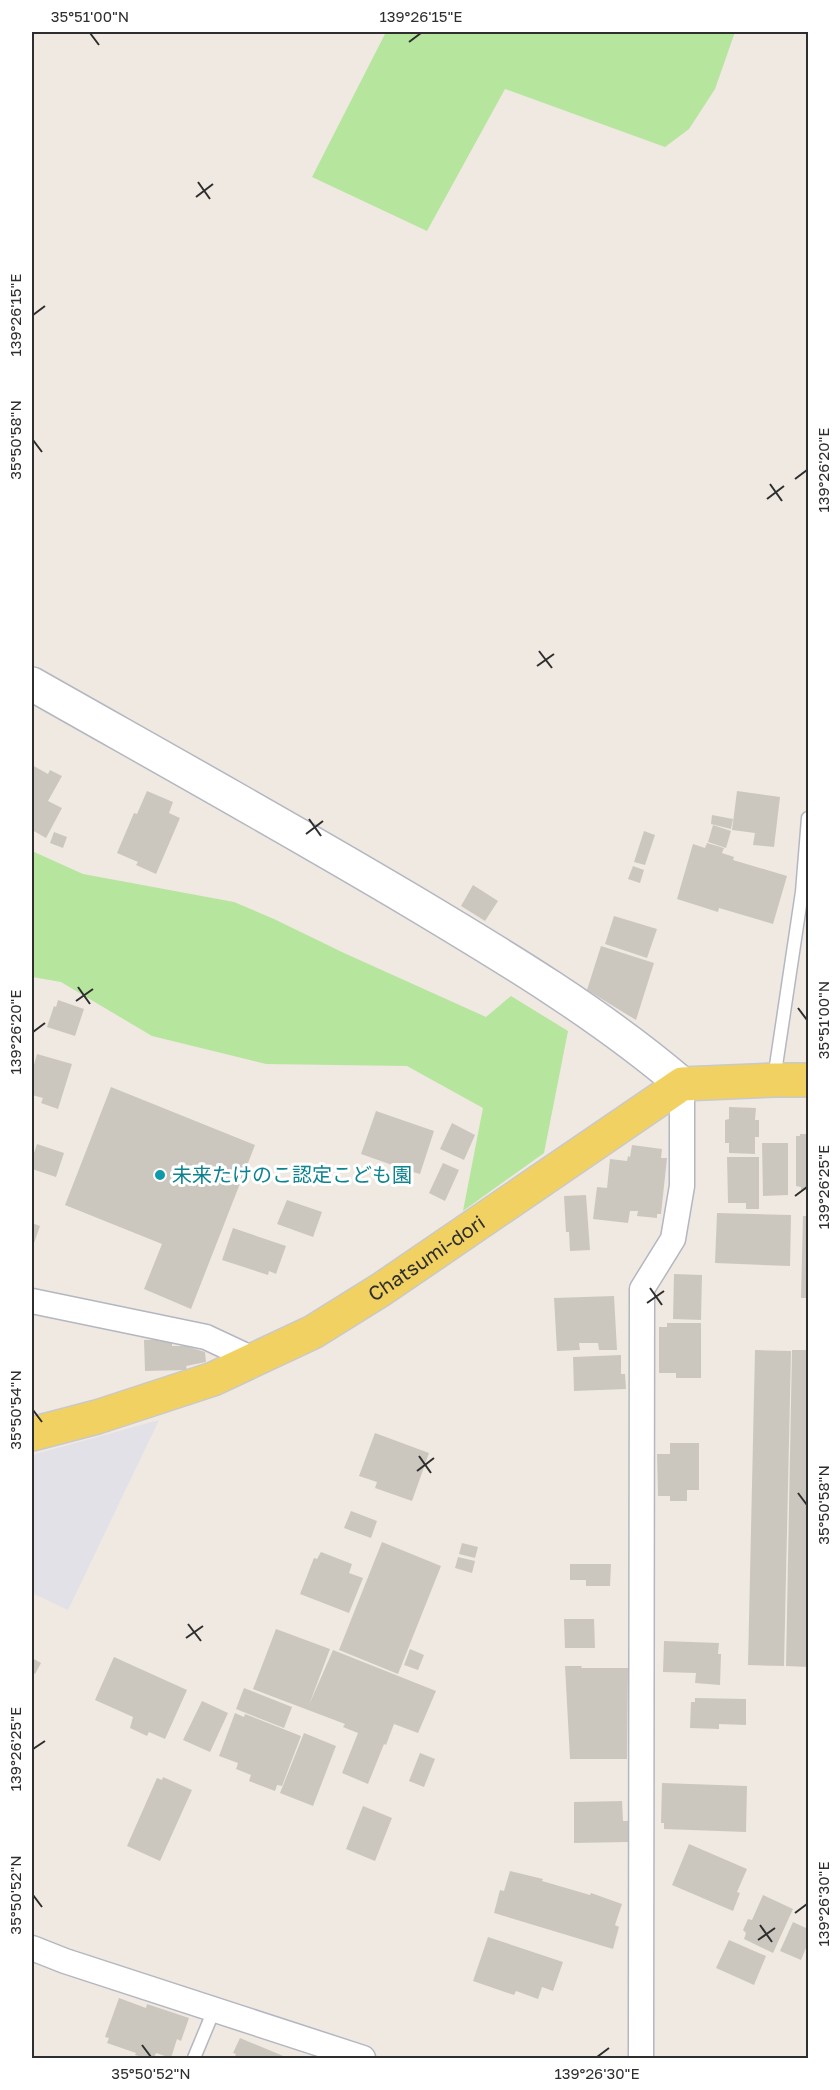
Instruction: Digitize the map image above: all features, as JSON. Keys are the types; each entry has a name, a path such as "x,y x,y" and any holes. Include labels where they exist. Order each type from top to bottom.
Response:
{"main road":[{"path":"682,1084 808,1080"},
{"name":"Chatsumi-dori","path":"32,1434 173,1394 213,1379 313,1332 382,1289 682,1084"}],"street":[{"path":"32,684 376,879 480,942 597,1019 682,1084 682,1186 673,1239 642,1289 641,2058"},
{"path":"32,1301 206,1337 255,1360"},
{"path":"32,1948 65,1961 363,2058"}],"lane":[{"path":"774,1080 802,892 808,818"},
{"path":"194,2058 214,2010"}],"shaded area":[{"path":"159,1420 68,1610 32,1593 32,1455"}],"green space":[{"path":"386,32 735,32 715,89 689,129 665,147 505,89 427,231 312,177"},
{"path":"32,851 83,874 234,902 486,1017 511,996 568,1031 544,1153 463,1211 483,1108 407,1066 266,1064 152,1036 61,982 32,977"}],"building":[{"path":"32,765 48,774 50,770 62,776 48,801 62,808 46,838 32,830"},
{"path":"147,791 173,802 169,813 180,818 156,874 136,865 138,862 117,853 134,813 137,814"},
{"path":"737,791 780,797 774,847 753,845 755,833 732,830"},
{"path":"712,815 733,819 731,829 711,824"},
{"path":"713,825 731,831 726,848 708,842"},
{"path":"644,831 655,835 645,865 634,862"},
{"path":"54,832 67,837 63,848 50,843"},
{"path":"707,843 724,848 722,853 734,857 733,860 787,876 773,924 719,908 718,912 677,899 693,844 705,848"},
{"path":"633,866 644,870 640,883 628,879"},
{"path":"473,885 498,901 485,921 461,906"},
{"path":"614,916 657,929 647,958 605,944"},
{"path":"601,946 654,963 636,1020 587,990"},
{"path":"58,1000 84,1009 75,1036 47,1027"},
{"path":"37,1054 72,1064 58,1109 41,1103 43,1098 32,1095 32,1072"},
{"name":"未来たけのこ認定こども園","path":"111,1087 255,1145 191,1309 144,1289 162,1244 65,1205"},
{"path":"729,1107 756,1108 755,1120 759,1120 759,1137 755,1137 755,1154 729,1153 729,1143 725,1143 725,1120 729,1119"},
{"path":"376,1111 434,1131 420,1174 413,1172 411,1176 397,1171 398,1167 361,1154"},
{"path":"452,1123 475,1135 464,1160 440,1149"},
{"path":"808,1134 808,1190 801,1190 801,1187 796,1186 796,1136"},
{"path":"762,1143 788,1143 788,1195 763,1196"},
{"path":"37,1144 64,1153 56,1177 32,1169 32,1159"},
{"path":"632,1145 662,1149 661,1158 667,1158 661,1214 657,1214 657,1218 637,1216 638,1211 630,1211 628,1223 593,1219 597,1187 607,1188 610,1159 627,1161"},
{"path":"727,1157 759,1157 759,1209 746,1209 746,1203 728,1203"},
{"path":"443,1163 459,1170 445,1201 429,1193"},
{"path":"586,1195 590,1250 570,1251 569,1232 566,1232 564,1196"},
{"path":"287,1200 322,1212 313,1237 277,1224"},
{"path":"717,1213 791,1215 790,1266 715,1263"},
{"path":"803,1216 808,1216 808,1298 801,1298"},
{"path":"32,1223 40,1226 32,1249"},
{"path":"233,1228 286,1246 276,1274 269,1271 268,1275 222,1260"},
{"path":"674,1274 702,1275 701,1320 673,1319"},
{"path":"614,1296 617,1350 599,1350 598,1343 579,1343 580,1350 557,1351 554,1298"},
{"path":"667,1323 701,1323 701,1378 676,1378 676,1373 659,1373 659,1327 667,1327"},
{"path":"172,1339 172,1346 186,1346 205,1352 206,1362 186,1366 187,1370 145,1371 144,1340"},
{"path":"755,1350 791,1351 784,1666 748,1665"},
{"path":"792,1350 808,1350 808,1667 786,1666"},
{"path":"621,1355 621,1374 625,1374 626,1389 574,1391 573,1357"},
{"path":"375,1433 429,1453 412,1501 375,1488 377,1482 359,1476"},
{"path":"670,1443 699,1443 699,1490 687,1490 687,1501 670,1501 670,1496 658,1496 657,1454 670,1454"},
{"path":"351,1511 377,1521 371,1538 344,1528"},
{"path":"382,1542 441,1566 398,1674 339,1650"},
{"path":"462,1543 478,1547 475,1558 459,1554"},
{"path":"321,1552 352,1564 349,1573 363,1578 349,1613 300,1594 314,1558 317,1559"},
{"path":"458,1557 475,1561 472,1573 455,1568"},
{"path":"570,1564 611,1564 610,1586 586,1586 586,1580 570,1580"},
{"path":"564,1619 594,1619 595,1648 565,1648"},
{"path":"276,1629 330,1649 309,1705 333,1650 436,1691 418,1733 394,1724 368,1784 342,1773 358,1733 343,1727 345,1724 253,1689"},
{"path":"664,1641 719,1643 720,1685 695,1683 696,1673 663,1672"},
{"path":"410,1649 424,1655 418,1670 404,1665"},
{"path":"114,1657 187,1690 165,1739 149,1732 147,1736 130,1728 133,1717 95,1700"},
{"path":"32,1658 41,1663 35,1674 32,1672"},
{"path":"565,1666 628,1668 627,1759 570,1759"},
{"path":"244,1688 292,1707 284,1728 236,1709"},
{"path":"695,1698 746,1699 746,1725 719,1724 719,1729 690,1728 691,1702 695,1702"},
{"path":"202,1701 228,1713 210,1752 183,1740"},
{"path":"235,1713 244,1717 245,1714 301,1736 282,1786 277,1785 275,1791 249,1781 251,1775 236,1769 238,1763 219,1756"},
{"path":"304,1733 336,1746 313,1806 280,1793"},
{"path":"420,1753 435,1759 424,1787 409,1781"},
{"path":"163,1777 192,1790 160,1861 127,1846 157,1778 162,1780"},
{"path":"662,1783 747,1786 746,1832 664,1829 664,1823 661,1823"},
{"path":"622,1801 623,1821 628,1821 628,1842 574,1843 574,1802"},
{"path":"363,1806 392,1818 375,1861 346,1849"},
{"path":"689,1844 747,1869 737,1892 740,1893 733,1911 672,1885"},
{"path":"510,1871 622,1904 615,1925 619,1927 613,1949 494,1913 500,1890 504,1891"},
{"path":"763,1895 793,1909 773,1953 744,1939 746,1933 743,1930 748,1919 752,1920"},
{"path":"793,1922 808,1929 808,1943 801,1960 780,1951"},
{"path":"488,1937 563,1962 553,1991 542,1987 538,1999 516,1991 514,1995 473,1981"},
{"path":"729,1940 766,1956 754,1985 716,1968"},
{"path":"119,1998 146,2008 147,2004 189,2018 181,2041 177,2039 171,2058 156,2053 154,2058 146,2058 107,2043 109,2038 105,2037"},
{"path":"240,2038 288,2058 234,2058 236,2054 233,2053"}],"place":[{"name":"未来たけのこ認定こども園","path":"160,1175"}]}
